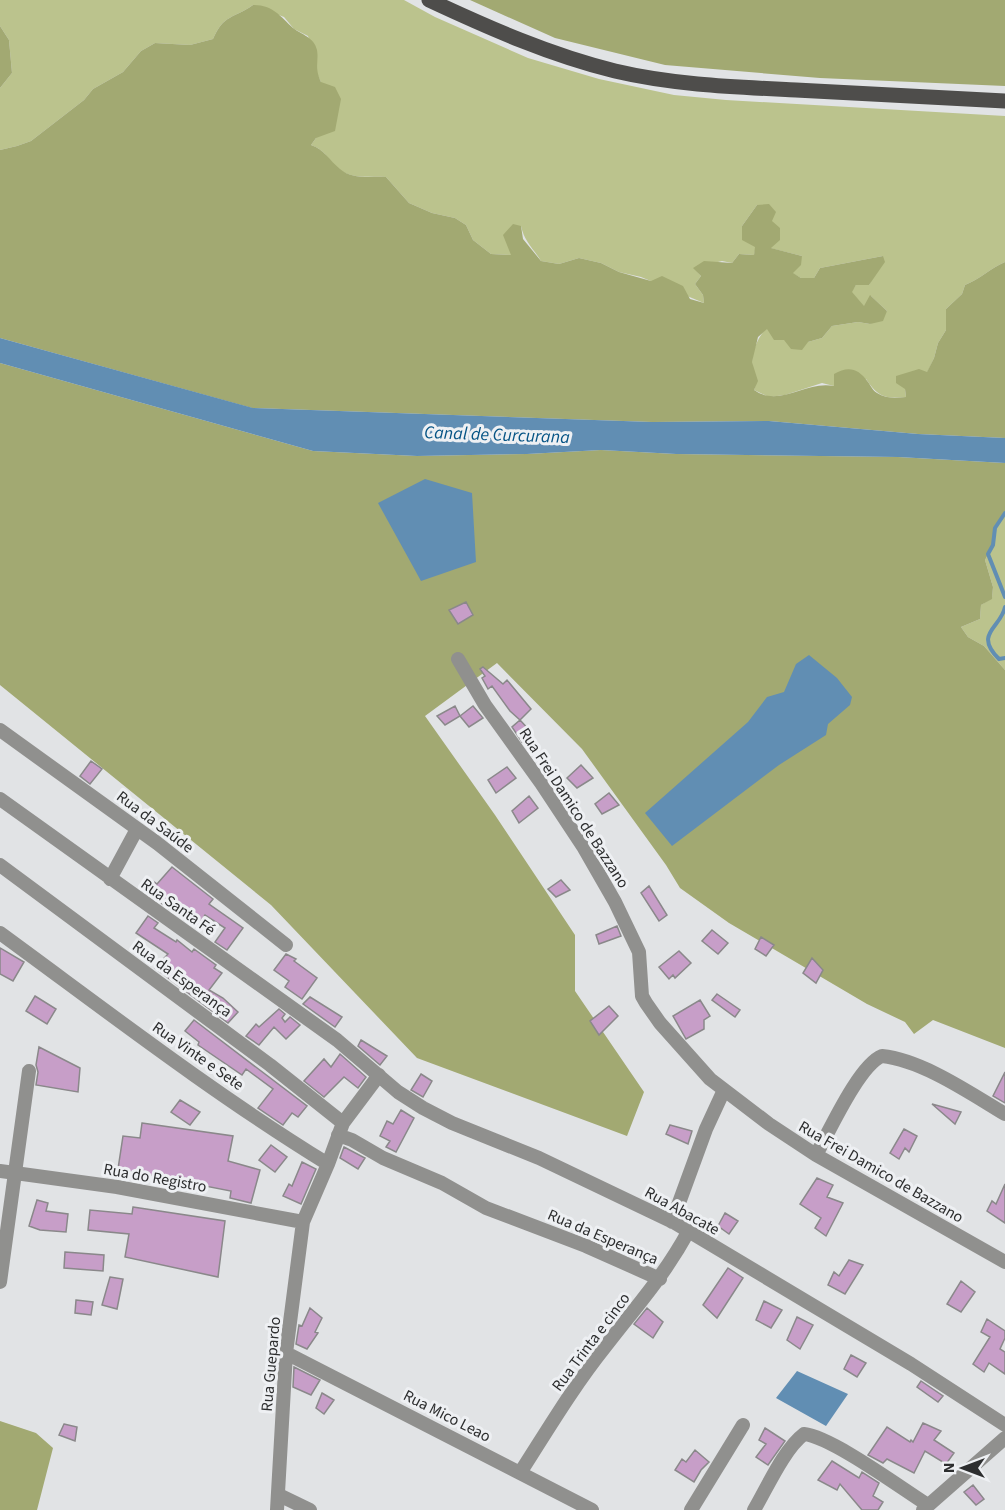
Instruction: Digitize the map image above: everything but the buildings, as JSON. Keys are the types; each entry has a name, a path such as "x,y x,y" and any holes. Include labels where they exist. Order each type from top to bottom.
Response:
{"main road":[{"path":"429,0 498,32 568,57 615,71 668,81 1005,101"}],"street":[{"name":"Rua Frei Damico de Bazzano","path":"458,659 485,705 584,848 615,902 639,952 642,996 646,1003 660,1023 703,1072 769,1124 816,1155 1005,1262"},
{"name":"Rua da Saúde","path":"0,730 137,829 286,945"},
{"name":"Rua Santa Fé","path":"0,799 337,1040"},
{"path":"110,879 137,829"},
{"name":"Rua da Esperança","path":"0,865 270,1065 352,1140 383,1158 442,1183 486,1208 586,1246 660,1279"},
{"name":"Rua Vinte e Sete","path":"0,933 190,1072 328,1164"},
{"name":"Rua Abacate","path":"337,1040 398,1092 452,1124 539,1158 672,1222 911,1364 1005,1425"},
{"path":"816,1155 856,1083 869,1065 882,1056 907,1061 959,1086 1005,1114"},
{"path":"0,1282 30,1071"},
{"path":"303,1222 340,1129 379,1075"},
{"path":"672,1222 706,1129 724,1090"},
{"name":"Rua do Registro","path":"0,1171 117,1187 303,1222"},
{"name":"Rua Guepardo","path":"277,1510 286,1353 303,1222"},
{"name":"Rua Trinta e cinco","path":"520,1473 604,1348 660,1279 688,1232"},
{"name":"Rua Mico Leao","path":"286,1353 592,1510"},
{"path":"692,1510 744,1425"},
{"path":"754,1510 783,1460 798,1438 804,1434 815,1435 841,1449 925,1507 1005,1438"},
{"path":"279,1495 310,1510"}],"green space":[{"path":"0,0 404,0 435,17 528,58 599,79 674,95 1005,116 1005,262 965,285 962,294 946,309 946,330 938,343 934,358 927,373 905,389 906,397 883,396 874,390 866,379 834,386 822,383 785,395 769,397 754,390 756,378 752,366 756,344 764,331 767,328 784,340 808,342 822,338 832,326 858,322 870,324 887,311 871,296 864,307 851,292 856,285 869,285 883,256 820,268 814,278 801,278 792,273 802,256 770,248 772,221 757,205 742,226 756,247 754,255 739,254 732,263 722,261 694,268 701,276 695,284 703,295 704,303 641,277 619,272 601,263 579,258 559,264 541,261 521,226 511,255 491,254 473,240 466,225 455,218 432,213 409,203 386,177 359,176 343,172 321,151 311,145 316,138 321,82 316,72 316,62 308,36 294,29 284,17 253,5 225,21 213,39 190,45 155,43 141,51 123,72 93,89 84,100 31,141 0,150 0,88 12,73 9,40 0,26"},
{"path":"470,0 1005,0 1005,86 820,78 665,65 555,38"},
{"path":"253,5 271,9 313,42 317,50 317,68 321,82 335,87 341,99 335,131 316,138 311,145 350,175 386,177 409,203 432,213 455,218 466,225 473,240 491,254 511,255 503,235 513,224 521,226 523,239 541,261 559,264 579,258 601,263 619,272 651,281 662,276 683,286 690,299 704,303 703,295 695,284 701,276 693,268 704,261 732,263 739,254 754,255 755,247 742,240 742,226 757,205 769,204 776,212 772,221 780,228 780,240 771,248 802,256 801,265 793,273 801,278 814,278 820,268 883,256 885,262 869,285 856,285 852,292 864,306 870,295 887,311 883,321 832,326 822,338 808,342 802,350 791,349 784,340 774,340 767,329 758,337 752,362 758,381 754,390 764,395 783,395 824,385 834,386 834,374 848,369 857,371 880,395 891,398 906,397 905,389 896,383 896,376 919,369 927,372 938,343 946,330 946,309 962,294 965,285 1005,262 1005,438 918,434 769,421 652,422 252,408 0,338 0,150 31,141 84,100 93,89 123,72 141,51 155,43 190,45 213,39 225,21"},
{"path":"0,26 9,40 12,73 0,88"},
{"path":"0,363 313,451 417,456 601,450 676,454 898,457 1005,463 1005,513 995,528 993,545 985,560 993,587 992,599 981,605 980,619 961,627 968,637 984,646 1005,670 1005,1048 933,1020 914,1034 905,1022 867,1004 729,923 680,888 666,865 582,749 497,663 425,716 495,815 575,935 575,991 644,1092 627,1136 417,1058 271,905 0,685"},
{"path":"1005,513 1005,670 984,646 968,637 961,627 980,619 981,605 992,598 993,587 985,560 993,545 995,528"},
{"path":"0,1421 36,1433 53,1448 37,1510 0,1510"}],"water":[{"name":"Canal de Curcurana","path":"0,338 253,408 652,422 769,421 918,434 1005,438 1005,463 898,457 676,454 601,450 417,456 313,451 0,363"},
{"path":"425,479 472,493 476,562 421,581 378,503"},
{"path":"809,655 837,678 852,697 850,705 828,724 826,735 779,765 672,846 645,813 748,722 767,697 784,692 796,664"},
{"path":"797,1371 848,1394 826,1426 776,1398"}],"waterway":[{"path":"1005,513 995,528 993,545 988,554 1005,597"},
{"path":"1005,607 988,637 988,643 999,659 1005,658"}]}
